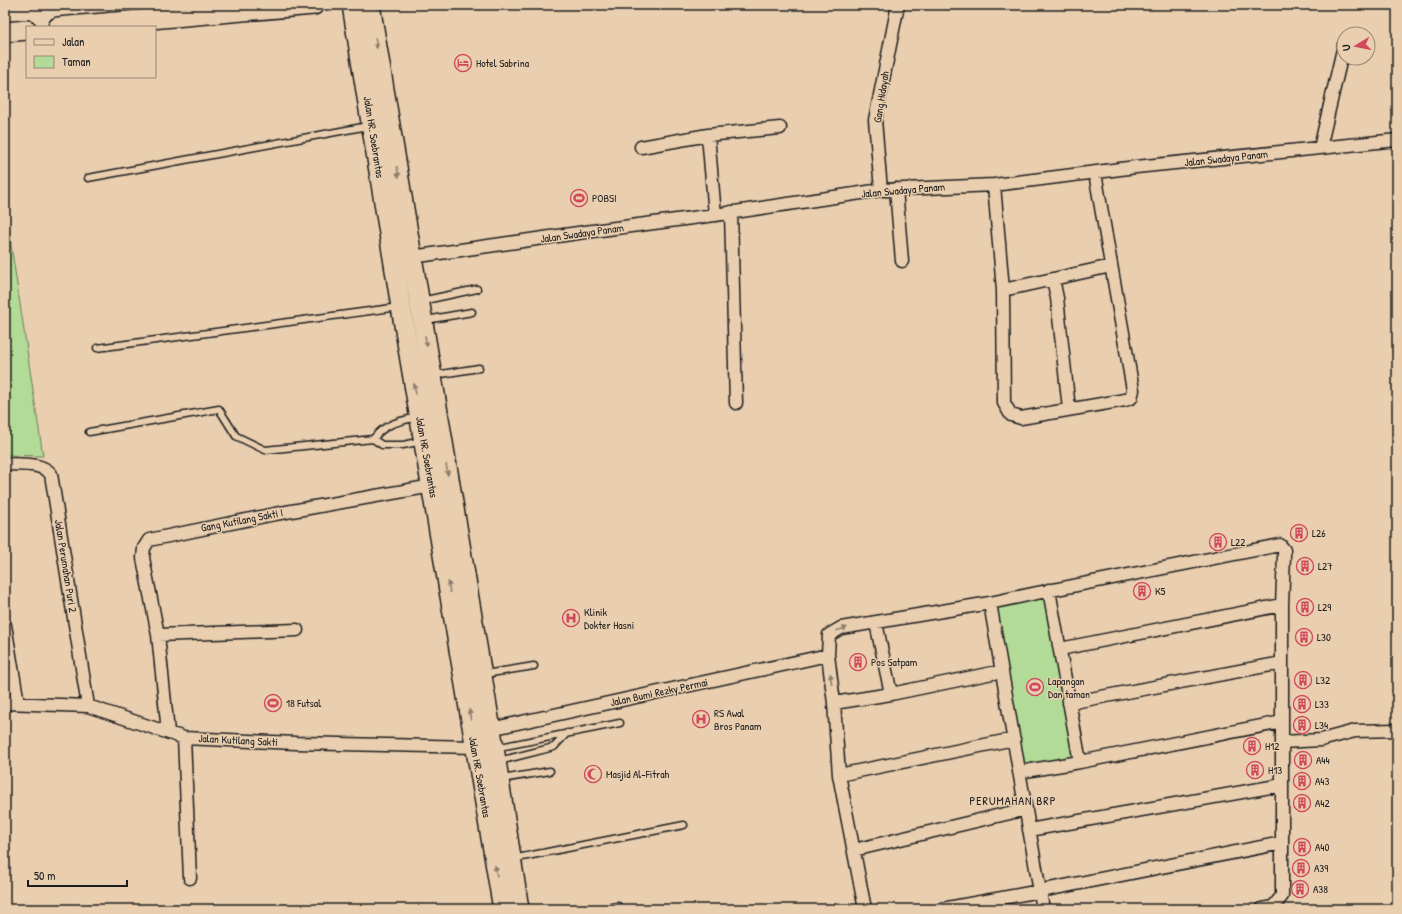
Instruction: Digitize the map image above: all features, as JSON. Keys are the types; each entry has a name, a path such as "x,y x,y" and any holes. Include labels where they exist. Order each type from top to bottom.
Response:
{"main road":[{"path":"70,26 314,5"},
{"name":"Jalan HR. Soebrantas","path":"352,5 401,307 432,486 461,606 511,859 519,909"},
{"name":"Jalan HR. Soebrantas","path":"370,5 431,376 461,606 481,675 490,729 503,909"},
{"path":"5,32 26,30"}],"street":[{"name":"Gang Hidayah","path":"881,190 875,120 898,5"},
{"path":"1320,148 1339,66"},
{"path":"641,147 708,135 780,128"},
{"path":"708,135 715,215"},
{"name":"Jalan Swadaya Panam","path":"412,258 881,190 994,185 1095,172 1397,140"},
{"path":"994,185 1003,290 1004,403 1011,415 1021,418 1125,400 1130,398 1133,390 1095,172"},
{"path":"896,189 902,261"},
{"path":"731,212 736,403"},
{"path":"1003,290 1111,266"},
{"path":"1053,279 1057,298 1069,409"},
{"name":"Jalan Perumahan Puri 2","path":"5,464 38,466 47,469 51,474 88,706"},
{"name":"Gang Kutilang Sakti I","path":"168,732 158,635 143,558 144,548 149,540 275,514 432,486"},
{"path":"865,909 839,775 834,703 828,655 829,635 841,628 990,603 1280,545 1284,550 1282,605 1282,896 1273,907 1262,909"},
{"path":"1049,590 1080,762"},
{"path":"990,603 1043,909"},
{"path":"1060,649 1282,605"},
{"path":"876,623 891,694"},
{"path":"5,625 18,703"},
{"path":"158,635 297,630"},
{"name":"Jalan Bumi Rezky Permai","path":"490,729 828,655"},
{"path":"1069,703 1282,663"},
{"path":"834,703 891,694 1002,671"},
{"name":"Jalan Kutilang Sakti","path":"5,703 88,706 184,738 296,743 491,759"},
{"path":"1019,772 1080,762 1282,722"},
{"path":"1282,742 1321,740 1354,731 1397,730"},
{"path":"184,738 190,878"},
{"path":"839,775 1014,739"},
{"path":"1029,830 1282,785"},
{"path":"854,850 1026,809"},
{"path":"942,909 1282,843"}],"lane":[{"path":"88,178 372,125"},
{"path":"419,302 477,289"},
{"path":"97,348 401,307"},
{"path":"422,320 472,312"},
{"path":"431,376 479,368"},
{"path":"89,432 218,409 236,436 265,450 373,438 380,430 398,421 420,417"},
{"path":"373,438 382,445 403,445 424,441"},
{"path":"481,675 534,666"},
{"path":"491,759 568,733 620,723"},
{"path":"491,759 554,747 568,733"},
{"path":"491,759 550,771"},
{"path":"511,859 684,825"},
{"path":"600,909 618,906"}],"green space":[{"path":"5,222 8,225 43,456 5,455"},
{"name":"Lapangan Dan taman","path":"1049,590 1080,762 1019,772 990,603"}],"place":[{"name":"Hotel Sabrina","path":"463,63"},
{"name":"POBSI","path":"579,198"},
{"name":"L26","path":"1299,533"},
{"name":"L22","path":"1218,542"},
{"name":"L27","path":"1305,566"},
{"name":"K5","path":"1142,591"},
{"name":"L29","path":"1305,607"},
{"name":"Klinik Dokter Hasni","path":"571,618"},
{"name":"L30","path":"1304,637"},
{"name":"Pos Satpam","path":"858,662"},
{"name":"L32","path":"1303,680"},
{"name":"Lapangan Dan taman","path":"1035,687"},
{"name":"18 Futsal","path":"273,703"},
{"name":"L33","path":"1302,704"},
{"name":"RS Awal Bros Panam","path":"701,719"},
{"name":"L34","path":"1302,725"},
{"name":"H12","path":"1252,746"},
{"name":"A44","path":"1303,760"},
{"name":"H13","path":"1255,770"},
{"name":"Masjid Al-Fitrah","path":"593,774"},
{"name":"A43","path":"1302,781"},
{"name":"A42","path":"1302,803"},
{"name":"A40","path":"1302,847"},
{"name":"A39","path":"1301,868"},
{"name":"A38","path":"1300,889"}],"district":[{"name":"PERUMAHAN BRP","path":"1013,800"}]}
